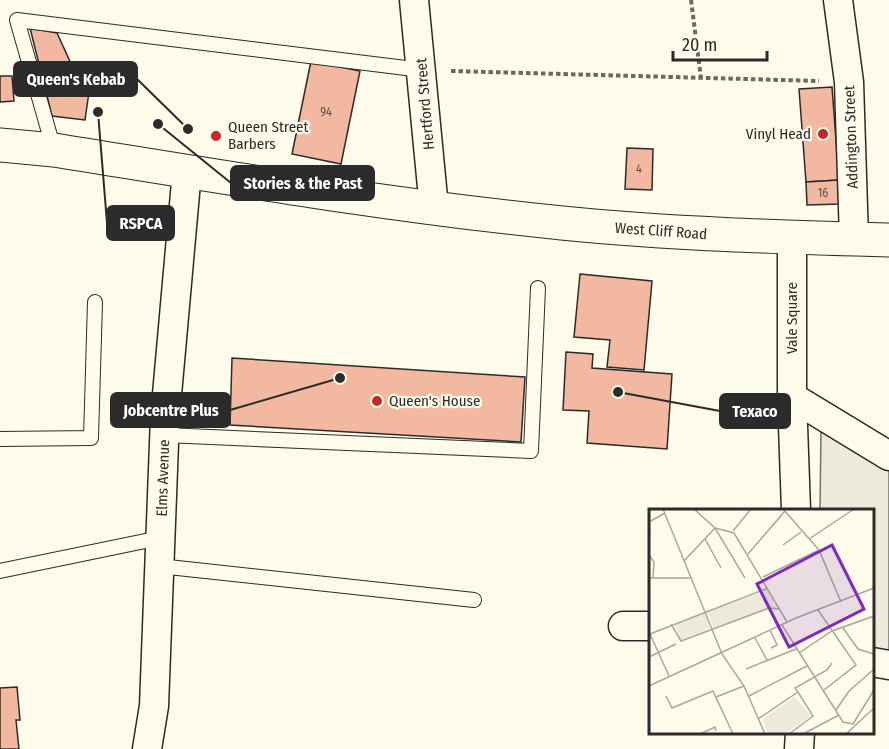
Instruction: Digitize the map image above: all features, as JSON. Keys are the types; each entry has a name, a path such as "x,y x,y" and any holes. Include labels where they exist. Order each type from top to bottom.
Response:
{"street":[{"name":"Hertford Street","path":"414,0 423,70 434,208"},
{"name":"Addington Street","path":"838,0 849,82 854,239"},
{"name":"West Cliff Road","path":"0,144 54,150 434,208 563,223 792,239 889,240"},
{"name":"Elms Avenue","path":"147,749 154,706 165,435 187,171"},
{"name":"Vale Square","path":"792,239 792,397 796,509"},
{"path":"792,397 889,456"},
{"path":"874,662 889,665"},
{"path":"799,749 800,734"}],"lane":[{"path":"54,150 17,20 423,70"},
{"path":"165,435 531,451 538,288"},
{"path":"0,439 91,438 95,302"},
{"path":"0,571 160,552 474,600"}],"path":[{"path":"691,0 701,78"},
{"path":"423,70 849,82"}],"shaded area":[{"path":"821,429 889,463 889,651 874,648 874,509 820,509"}],"building":[{"path":"30,28 57,33 73,68 92,71 85,120 52,116"},
{"path":"311,61 360,71 341,164 292,154"},
{"path":"0,76 12,76 14,101 0,102"},
{"path":"832,87 839,180 806,182 799,89"},
{"path":"627,148 653,149 652,190 625,189"},
{"path":"839,180 840,204 807,205 806,182"},
{"path":"580,274 652,281 644,370 607,367 610,340 574,337"},
{"path":"566,352 593,354 592,368 672,374 667,449 587,443 589,411 563,410"},
{"name":"Queen's House","path":"232,358 525,377 521,442 230,425"},
{"path":"17,687 20,720 16,720 19,749 0,749 0,688"}],"place":[{"name":"RSPCA","path":"98,112"},
{"name":"Stories & the Past","path":"158,124"},
{"name":"Queen's Kebab","path":"188,129"},
{"name":"Vinyl Head","path":"823,134"},
{"name":"Queen Street Barbers","path":"216,136"},
{"name":"Jobcentre Plus","path":"340,378"},
{"name":"Texaco","path":"618,392"},
{"name":"Queen's House","path":"377,401"}]}
